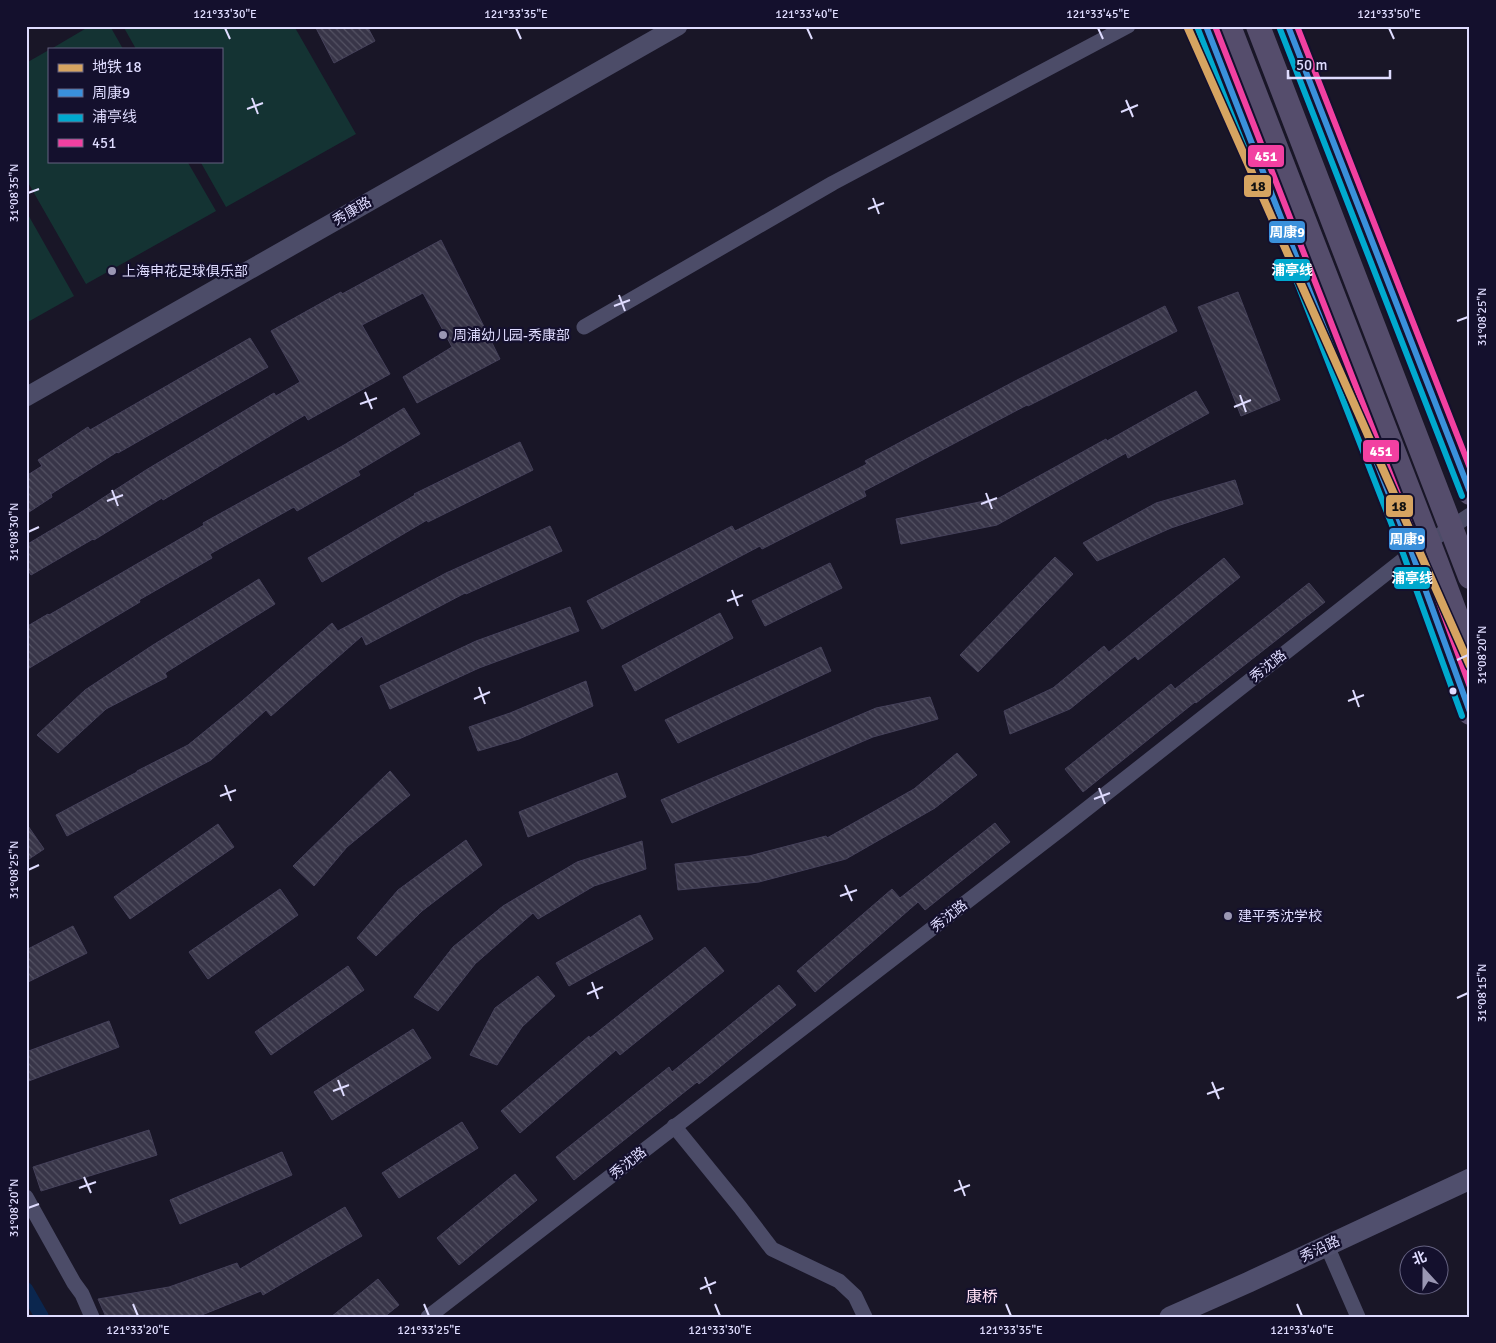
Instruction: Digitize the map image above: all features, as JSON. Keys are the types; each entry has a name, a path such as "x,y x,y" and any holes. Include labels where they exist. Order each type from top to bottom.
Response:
{"main road":[{"path":"1206,26 1412,553 1470,713"},
{"path":"1229,26 1470,652"},
{"path":"1258,26 1470,577"},
{"path":"1288,26 1470,492"},
{"name":"秀沿路","path":"1170,1317 1470,1179"}],"street":[{"name":"秀康路","path":"26,397 678,26"},
{"path":"584,327 833,183 1128,26"},
{"name":"秀沈路","path":"428,1317 1065,826 1412,553 1470,515"},
{"path":"674,1126 772,1249 839,1281 855,1296 865,1317"},
{"path":"26,1197 82,1294 92,1317"},
{"path":"1327,1246 1358,1317"}],"green space":[{"path":"90,26 110,26 122,48 53,48"},
{"path":"123,26 294,26 356,134 226,207 201,162 222,162 222,48 135,48"},
{"path":"48,51 48,162 188,162 216,211 86,284 26,179 26,63"},
{"path":"26,211 74,296 26,323"}],"building":[{"path":"315,26 367,26 375,41 334,63"},
{"path":"441,240 500,359 417,403 403,377 452,347 423,293 362,325 390,374 308,420 305,415 163,500 162,498 94,540 31,575 26,567 26,545 274,393 276,396 300,382 271,331"},
{"path":"1238,292 1280,400 1241,416 1198,307"},
{"path":"1165,306 1177,331 1027,405 864,491 866,496 762,549 760,546 602,629 587,601 732,526 735,531 867,464 865,461 1015,381"},
{"path":"250,338 268,367 117,452 51,494 52,497 26,514 26,476 42,466 38,460 88,427 90,430"},
{"path":"1196,391 1209,413 1128,458 1126,453 997,525 901,544 896,519 999,498"},
{"path":"404,408 420,434 358,471 360,475 297,511 294,507 210,554 212,558 139,600 140,602 26,670 26,627 204,525 203,523 344,445"},
{"path":"520,442 533,470 428,522 427,520 322,582 308,558 414,494"},
{"path":"1235,480 1243,504 1171,528 1097,561 1083,543 1156,503"},
{"path":"550,526 562,551 465,593 366,645 362,636 271,716 266,710 211,760 67,836 56,815 188,745 332,623 338,631 446,573"},
{"path":"1055,557 1073,574 978,672 960,655"},
{"path":"1224,558 1240,577 1138,660 1135,656 1070,709 1010,734 1004,711 1053,688 1104,646 1109,652"},
{"path":"830,563 842,588 765,626 752,601"},
{"path":"259,579 275,604 165,673 167,677 106,709 58,753 37,735 85,690"},
{"path":"1309,583 1325,602 1195,702 1083,792 1065,769 1171,684 1175,689"},
{"path":"570,607 579,631 479,668 390,709 380,686 476,641"},
{"path":"720,613 733,638 635,691 622,666"},
{"path":"821,647 831,671 678,743 665,720"},
{"path":"586,681 593,706 519,739 478,751 469,727 510,713"},
{"path":"930,697 938,719 873,737 672,823 661,800 876,708"},
{"path":"957,753 977,775 935,808 846,859 759,882 678,890 675,864 749,856 826,836 827,838 914,789"},
{"path":"390,771 410,795 347,847 314,886 293,866"},
{"path":"617,773 626,797 528,837 519,812"},
{"path":"26,823 44,849 26,861"},
{"path":"995,823 1010,842 925,910 918,902 815,992 797,971 892,889 900,898"},
{"path":"218,824 234,847 130,919 114,897"},
{"path":"466,840 482,865 422,911 376,956 357,938 398,890"},
{"path":"642,841 646,869 594,886 538,919 533,913 475,964 438,1011 414,997 453,947 503,906 577,862"},
{"path":"280,889 298,915 208,979 189,952"},
{"path":"640,915 653,939 569,986 556,963"},
{"path":"73,926 87,953 26,983 26,950"},
{"path":"705,947 724,971 620,1055 616,1050 520,1133 501,1111 589,1036 590,1038"},
{"path":"348,966 364,990 271,1055 255,1032"},
{"path":"538,976 555,996 522,1027 497,1065 470,1055 495,1008"},
{"path":"779,985 796,1005 699,1084 697,1082 574,1180 556,1157 669,1067 672,1072"},
{"path":"109,1021 119,1047 26,1082 26,1052"},
{"path":"413,1029 431,1058 332,1120 314,1092"},
{"path":"462,1122 478,1148 399,1198 382,1173"},
{"path":"149,1130 157,1155 41,1191 33,1167"},
{"path":"282,1152 292,1175 180,1224 170,1200"},
{"path":"515,1174 537,1200 459,1265 437,1238"},
{"path":"345,1207 362,1236 263,1295 261,1291 197,1317 106,1317 98,1299 169,1287 237,1263 240,1269"},
{"path":"378,1279 399,1305 384,1317 331,1317"}],"waterway":[{"path":"26,1289 42,1317"}],"metro line":[{"name":"18","path":"1187,26 1470,666"}],"transit line":[{"name":"周康9","path":"1206,26 1412,553 1470,712"},
{"name":"451","path":"1215,26 1420,550 1470,687"},
{"name":"周康9","path":"1288,26 1470,492"},
{"name":"451","path":"1297,26 1470,468"},
{"name":"浦亭线","path":"1198,29 1404,556 1462,716"},
{"name":"浦亭线","path":"1280,29 1462,496"}],"place":[{"name":"上海申花足球俱乐部","path":"112,271"},
{"name":"周浦幼儿园-秀康部","path":"443,335"},
{"name":"建平秀沈学校","path":"1228,916"}],"district":[{"name":"康桥","path":"982,1297"}]}
